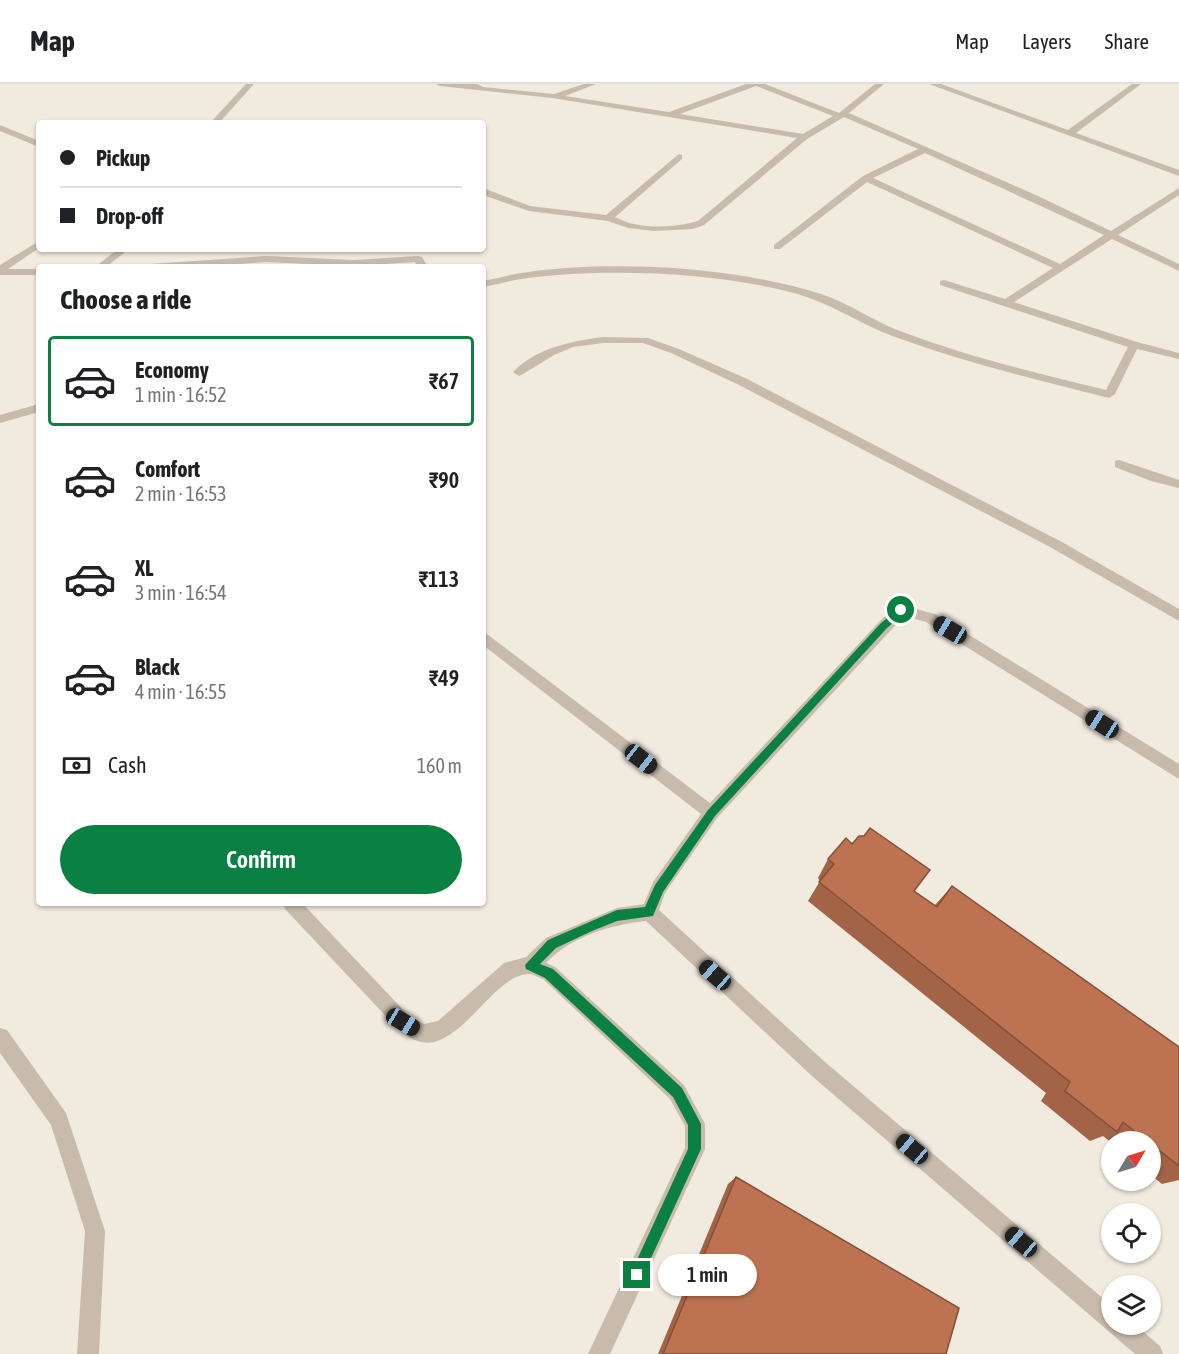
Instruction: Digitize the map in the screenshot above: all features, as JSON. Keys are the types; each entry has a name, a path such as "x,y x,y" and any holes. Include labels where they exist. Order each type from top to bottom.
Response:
{"street":[{"path":"217,120 250,84"},
{"path":"440,84 472,85 552,96 804,137"},
{"path":"552,96 592,84"},
{"path":"667,116 756,84 842,114 926,149 1179,268"},
{"path":"486,193 501,201 558,214 610,218 625,225 681,229 693,227 701,223 804,137 842,114 880,84"},
{"path":"933,84 1179,173"},
{"path":"1070,133 1097,111 1137,84"},
{"path":"0,128 36,143"},
{"path":"777,247 866,178 926,149"},
{"path":"610,218 612,213 679,157"},
{"path":"866,178 1061,268"},
{"path":"1006,303 1113,236 1179,191"},
{"path":"0,271 36,246"},
{"path":"104,264 120,252"},
{"path":"194,264 266,259 354,263 418,259 421,264"},
{"path":"0,271 36,272"},
{"path":"486,283 535,274 617,272 688,274 767,284 818,296 893,332 948,351 1109,394 1134,345"},
{"path":"944,283 1134,345 1179,356"},
{"path":"519,372 570,344 603,340 644,340 675,351 741,381 1055,544 1179,616"},
{"path":"0,419 36,409"},
{"path":"1119,464 1155,478 1179,484"},
{"path":"649,912 659,888 711,813 901,610 930,618 1179,772"},
{"path":"486,639 711,813"},
{"path":"294,906 403,1022 423,1034 443,1029 510,969 531,965 552,944 617,916 649,912"},
{"path":"649,912 698,960 894,1134 1101,1311"},
{"path":"531,965 549,974 677,1092 694,1124 694,1149 684,1176 599,1354"},
{"path":"0,1037 59,1120 95,1231 88,1354"},
{"path":"1130,1335 1152,1354"}],"building":[{"path":"870,828 930,870 914,891 937,907 952,886 1179,1047 1179,1166 1161,1152 1161,1131 1134,1131 1123,1122 1116,1131 1065,1091 1070,1082 819,882 834,864 828,859 846,838 852,844 859,836 864,836"},
{"path":"736,1177 959,1308 946,1354 663,1354"}],"route":[{"path":"637,1275 684,1176 694,1149 694,1124 677,1092 549,974 531,965 552,944 588,927 617,916 649,912 659,888 711,813 901,610"}]}
